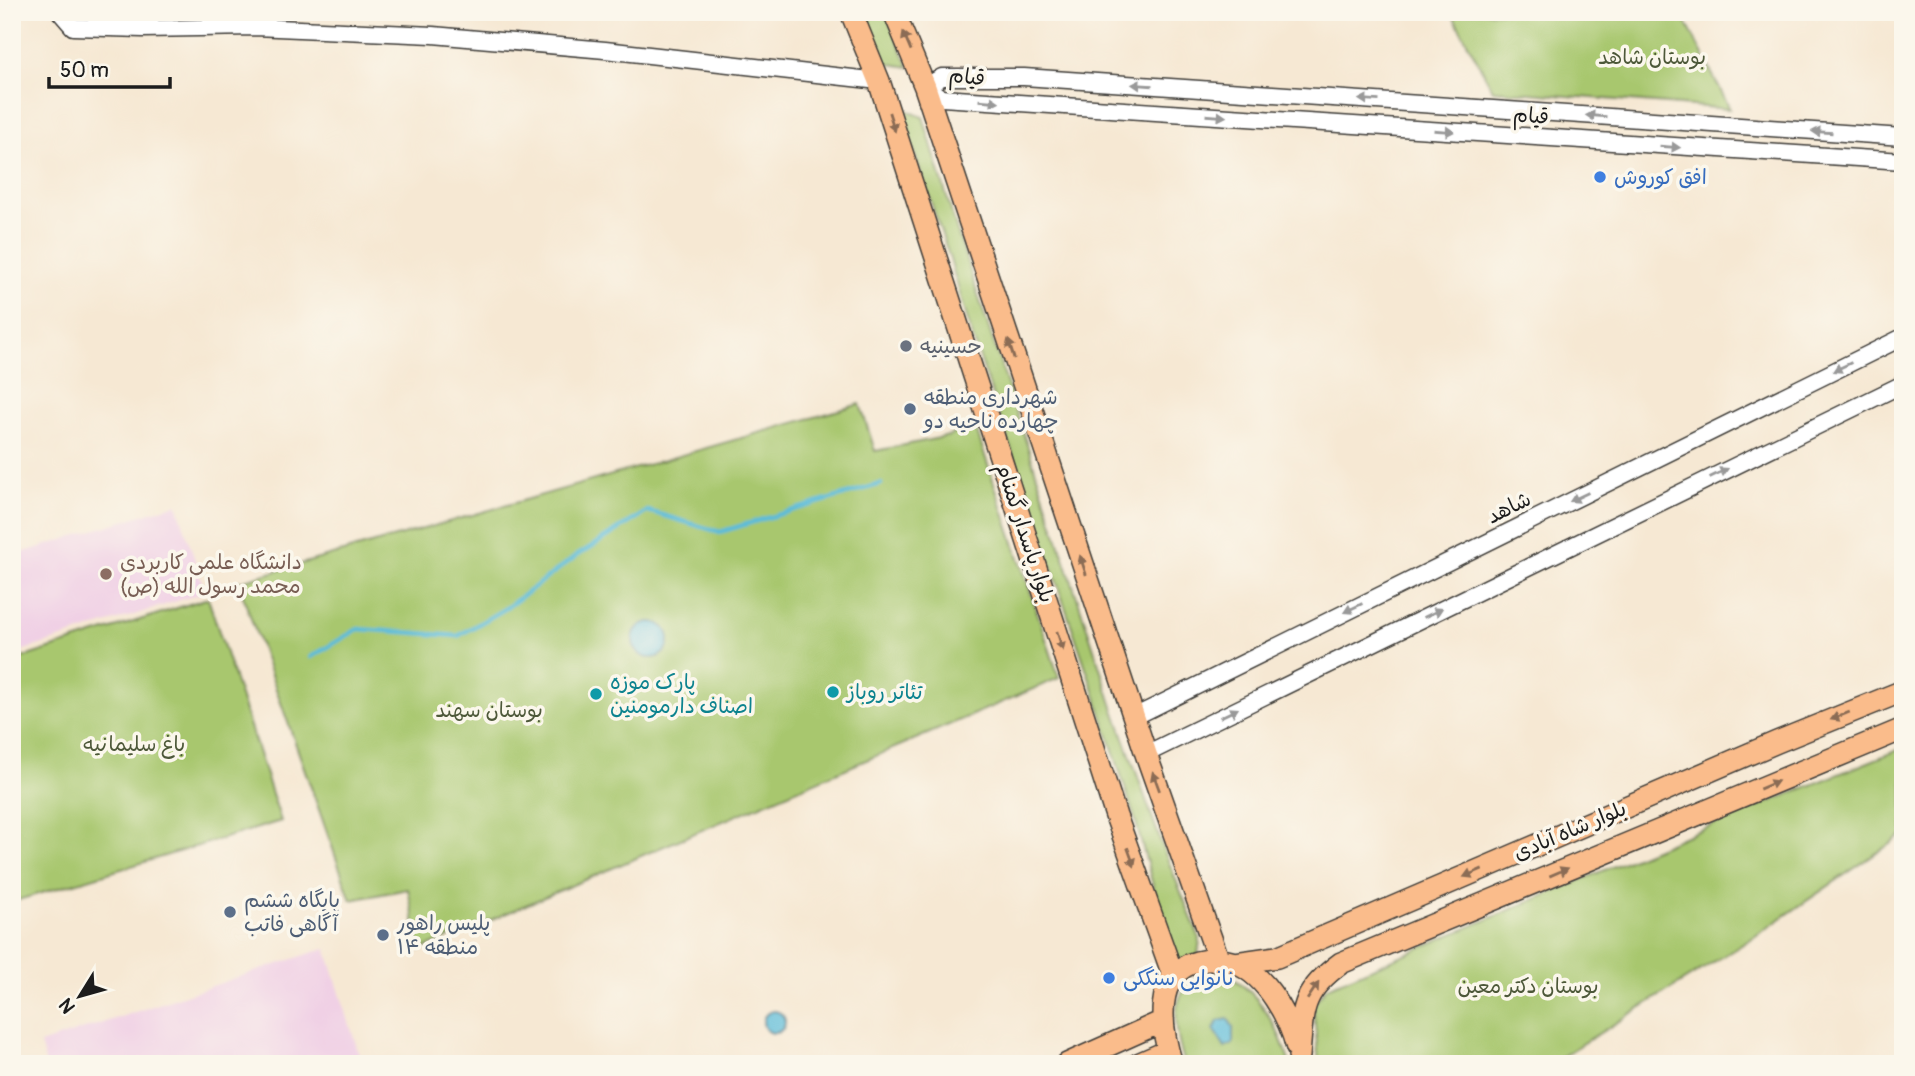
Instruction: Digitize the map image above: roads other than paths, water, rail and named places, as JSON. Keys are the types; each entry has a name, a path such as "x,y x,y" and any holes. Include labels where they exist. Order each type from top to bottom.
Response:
{"main road":[{"name":"بلوار پاسدار گمنام","path":"850,12 879,81 1112,803 1173,975"},
{"path":"894,12 925,87 1146,754 1227,962 1254,976 1269,990 1294,1035 1300,1060"},
{"name":"بلوار شاه آبادی","path":"1173,975 1182,967 1206,960 1227,962 1277,957 1765,747 1903,691"},
{"name":"بلوار شاه آبادی","path":"1300,1060 1303,1011 1308,994 1325,975 1341,963 1903,729"},
{"path":"1138,1064 1170,1058 1163,1021 1164,1003 1173,975"},
{"path":"1067,1064 1163,1021"}],"street":[{"path":"60,12 74,27 255,27 433,35 605,50 879,81"},
{"path":"118,12 143,29"},
{"name":"قیام","path":"1903,137 1024,77 942,77 925,87 942,98 1903,162"},
{"path":"1465,106 1476,133"},
{"name":"شاهد","path":"1134,717 1903,337"},
{"path":"1146,754 1903,384"}],"water":[{"path":"651,622 664,627 669,640 664,653 651,658 638,653 633,640 638,627"},
{"path":"774,1011 782,1014 785,1022 782,1030 774,1033 766,1030 763,1022 766,1014"},
{"path":"1228,1019 1233,1027 1233,1044 1225,1048 1214,1030 1218,1021"}],"waterway":[{"path":"311,657 358,629 458,636 506,608 575,557 648,511 720,532 881,484"}],"place":[{"name":"افق کوروش","path":"1600,177"},
{"name":"حسینیه","path":"906,346"},
{"name":"شهرداری منطقه چهارده ناحیه دو","path":"910,409"},
{"name":"دانشگاه علمی کاربردی محمد رسول الله (ص)","path":"106,574"},
{"name":"تئاتر روباز","path":"833,692"},
{"name":"پارک موزه اصناف دارمومنین","path":"596,694"},
{"name":"پایگاه ششم آگاهی فاتب","path":"230,912"},
{"name":"پلیس راهور منطقه ۱۴","path":"383,935"},
{"name":"نانوایی سنگکی","path":"1109,978"}],"park label":[{"name":"بوستان شاهد","path":"1652,57"},
{"name":"بوستان سهند","path":"489,710"},
{"name":"باغ سلیمانیه","path":"134,744"},
{"name":"بوستان دکتر معین","path":"1528,986"}]}
